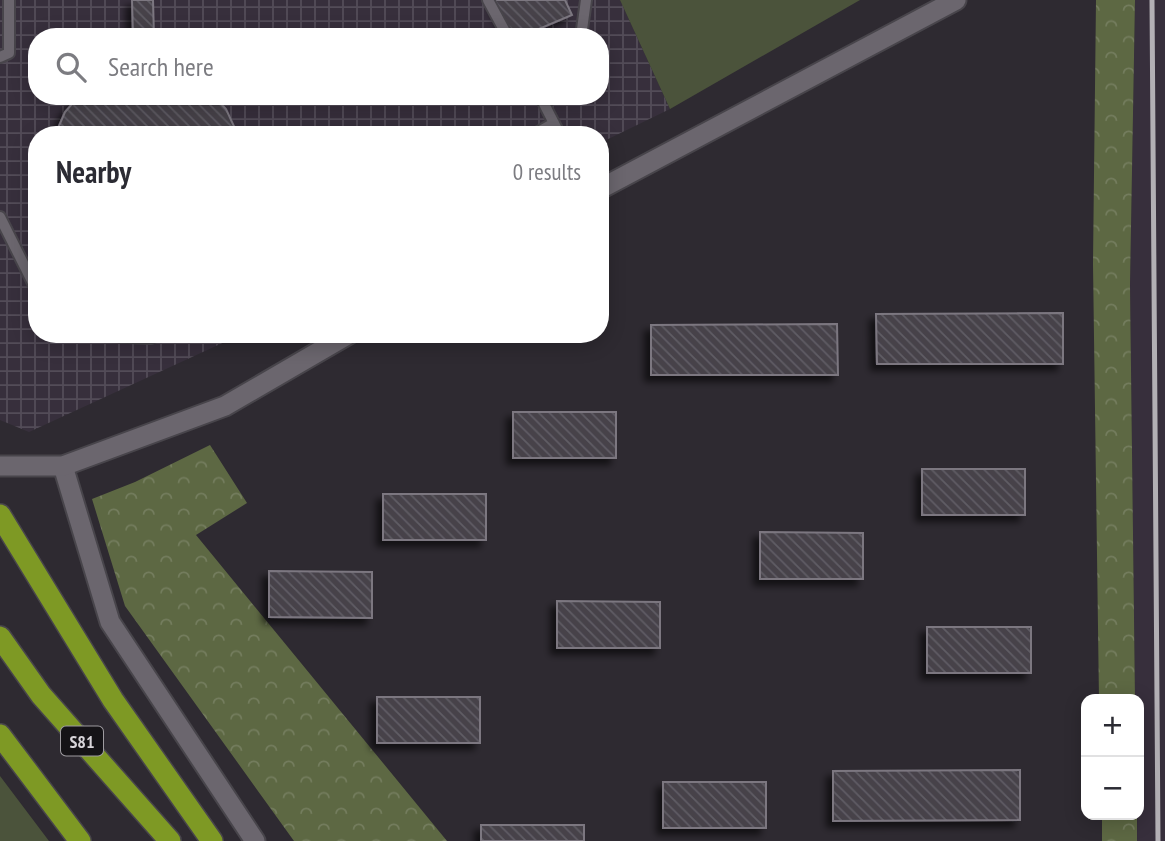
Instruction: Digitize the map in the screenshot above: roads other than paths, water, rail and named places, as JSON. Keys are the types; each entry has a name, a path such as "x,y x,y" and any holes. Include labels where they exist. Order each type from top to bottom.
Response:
{"highway":[{"path":"0,515 113,700 212,841"},
{"name":"S81","path":"0,637 41,695 170,841"},
{"path":"0,735 80,841"}],"main road":[{"path":"609,184 956,0"},
{"path":"0,467 63,466 225,406 334,343"},
{"path":"63,466 110,622 255,841"}],"lane":[{"path":"0,57 9,53 9,0"},
{"path":"488,0 503,28"},
{"path":"582,28 586,0"},
{"path":"545,105 556,126"},
{"path":"549,126 554,123"},
{"path":"0,217 28,273"}],"railway":[{"path":"1152,0 1158,841"}]}
